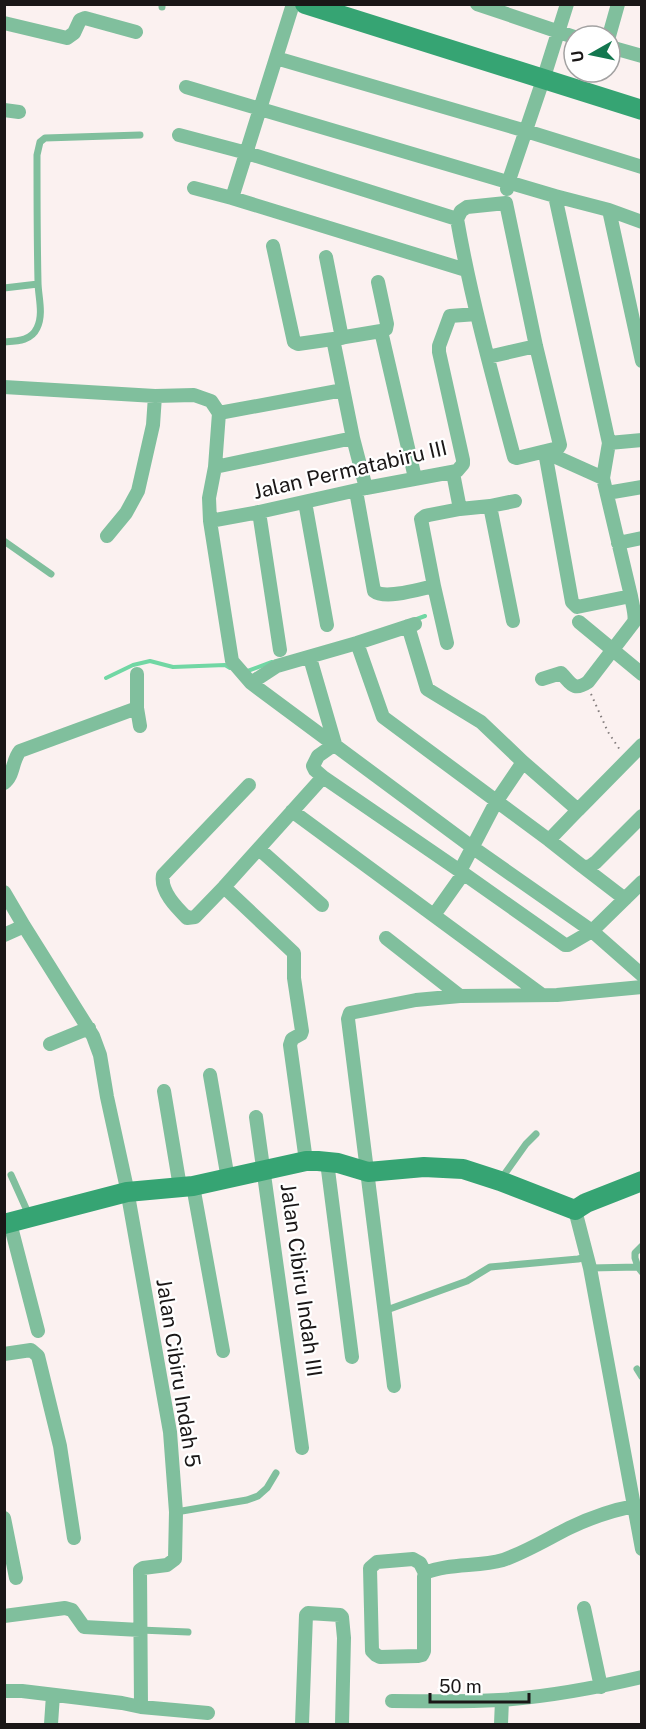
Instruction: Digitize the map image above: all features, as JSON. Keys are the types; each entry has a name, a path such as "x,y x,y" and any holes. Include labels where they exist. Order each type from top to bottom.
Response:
{"street":[{"path":"232,198 293,4"},
{"path":"305,4 642,110"},
{"path":"477,4 515,11 562,33"},
{"path":"506,203 467,207 460,211 457,219 477,314 514,457 517,458 546,452 560,445 536,346 506,203 508,183 567,4"},
{"path":"612,24 618,4"},
{"path":"4,23 63,38 70,37 80,20 85,18 136,32"},
{"path":"622,50 642,56"},
{"path":"276,58 642,167"},
{"path":"186,87 508,183 609,210 642,222"},
{"path":"4,110 19,112"},
{"path":"179,135 247,153 457,219"},
{"path":"194,188 466,270"},
{"path":"542,679 561,673 572,685 579,687 585,684 635,621 603,478 609,443 555,196"},
{"path":"609,210 642,360"},
{"path":"273,246 294,342 298,344 386,329 387,324 378,282"},
{"path":"326,257 343,390 353,438 374,591 387,595 434,586"},
{"name":"Jalan Permatabiru III","path":"210,520 260,512 415,478 453,473 461,467 463,460 439,346 450,316 477,314"},
{"path":"381,331 415,478"},
{"path":"488,357 536,346"},
{"path":"4,387 155,396 194,395 211,401 219,413 209,498 210,520 230,654 235,666 251,683 472,847 592,930 637,970 642,956"},
{"path":"219,413 343,390"},
{"path":"108,536 126,513 138,491 153,425 155,396"},
{"path":"214,467 353,438"},
{"path":"609,443 642,440"},
{"path":"546,452 603,478"},
{"path":"546,452 572,602 577,607 631,596"},
{"path":"453,473 460,509"},
{"path":"607,493 642,487"},
{"path":"447,643 421,519 429,515 460,509 515,501"},
{"path":"305,502 327,625"},
{"path":"490,506 513,621"},
{"path":"260,512 280,650"},
{"path":"618,543 642,538"},
{"path":"579,622 642,674"},
{"path":"251,683 277,666 310,658 412,625 427,689 481,722 578,810"},
{"path":"357,643 383,717 625,898"},
{"path":"310,658 335,744"},
{"path":"137,674 140,726"},
{"path":"4,783 9,780 16,756 20,751 138,708"},
{"path":"335,744 318,756 313,766 323,777 565,945 592,930 642,882"},
{"path":"549,840 642,745"},
{"path":"434,915 461,872 496,802 524,762"},
{"path":"249,785 164,872 162,877 168,896 188,918 195,916 224,887 323,777"},
{"path":"292,811 542,995"},
{"path":"582,866 589,867 596,862 642,816"},
{"path":"259,849 322,905"},
{"path":"224,887 294,953 294,978 302,1034 292,1039 290,1045 306,1161"},
{"name":"Jalan Cibiru Indah 5","path":"4,892 89,1028 100,1055 127,1192 170,1432 176,1512 175,1558 166,1565 140,1570 140,1630"},
{"path":"4,935 24,926"},
{"path":"386,938 460,996"},
{"path":"394,1386 348,1019 350,1012 416,1000 460,996 542,995 642,987"},
{"path":"50,1044 89,1028"},
{"path":"210,1075 228,1179"},
{"path":"164,1091 223,1351"},
{"name":"Jalan Cibiru Indah III","path":"256,1117 302,1448"},
{"path":"38,1331 7,1223 127,1192 228,1179 306,1161 338,1163 368,1172 424,1167 463,1169 575,1210"},
{"path":"327,1162 352,1357"},
{"path":"575,1210 586,1203 642,1181"},
{"path":"575,1210 589,1262 638,1505 642,1549"},
{"path":"4,1354 30,1350 38,1356 60,1446 74,1538"},
{"path":"426,1573 438,1569 480,1565 501,1560 521,1553 583,1521 638,1505"},
{"path":"4,1518 16,1578"},
{"path":"413,1559 420,1563 426,1573 424,1577 424,1651 422,1655 380,1657 376,1655 372,1651 370,1568 376,1562 413,1559"},
{"path":"4,1616 65,1608 72,1610 84,1628 140,1630 141,1707"},
{"path":"584,1608 601,1687"},
{"path":"302,1725 306,1615 308,1613 342,1617 344,1638 342,1725"},
{"path":"392,1701 502,1700 601,1687 642,1677"},
{"path":"4,1691 21,1691 141,1707 208,1713"},
{"path":"51,1725 53,1695"},
{"path":"501,1725 502,1700"}],"lane":[{"path":"4,342 23,340 31,335 37,327 40,314 37,155 40,142 45,138 140,135"},
{"path":"4,288 38,284"},
{"path":"4,542 51,574"},
{"path":"500,1181 526,1144 536,1134"},
{"path":"11,1175 30,1217"},
{"path":"384,1311 467,1281 490,1267 578,1259 640,1269 635,1253 642,1246"},
{"path":"637,1369 642,1377"},
{"path":"176,1512 247,1500 258,1496 267,1488 276,1473"},
{"path":"140,1630 188,1632"}],"path":[{"path":"585,684 608,732 627,760"}],"waterway":[{"path":"414,620 425,616"},
{"path":"106,678 133,665 150,661 173,667 225,665 230,668"},
{"path":"245,672 272,662"}]}
